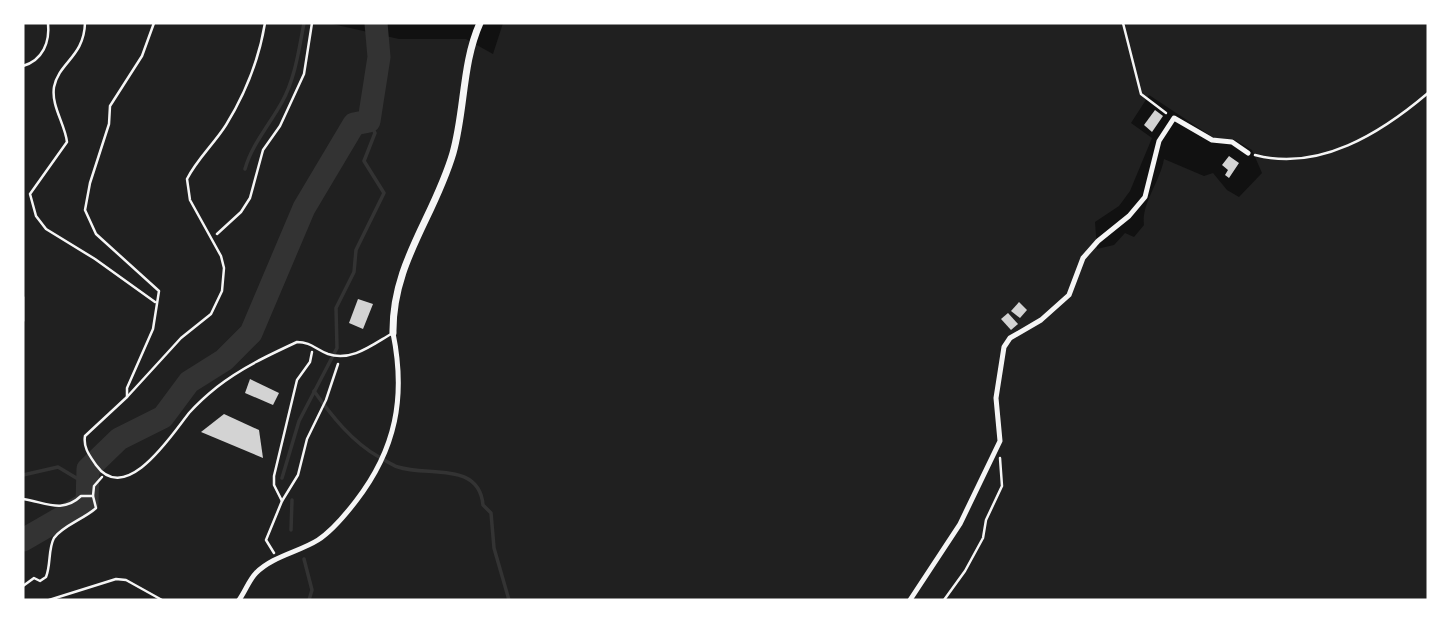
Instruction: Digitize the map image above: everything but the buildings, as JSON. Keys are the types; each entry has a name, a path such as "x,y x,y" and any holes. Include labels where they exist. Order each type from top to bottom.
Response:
{"street":[{"path":"240,600 256,573 278,558 319,539 347,512 379,467 398,408 398,361 392,310 398,278 442,185 453,152 471,43 480,23"},
{"path":"910,600 960,524 1000,441 996,398 1004,347 1010,338 1041,320 1069,295 1083,258 1098,241 1129,216 1145,197 1159,141 1174,118 1212,140 1233,142 1248,153"}],"lane":[{"path":"23,66 30,64 46,48 48,23"},
{"path":"85,23 82,46 54,85 54,100 67,142 30,194 32,207 46,229 95,259 155,302"},
{"path":"127,397 127,388 156,317 155,302 159,291 96,234 85,210 110,106 142,56 154,23"},
{"path":"265,23 257,58 242,97 225,127 187,179 190,200 213,238 224,268 218,303 202,324 181,338 127,397 85,436 85,448 104,474 123,475 149,464 200,401 234,374 296,342 314,345 325,353 354,355 393,333"}],"path":[{"path":"213,238 241,212 250,198 263,150 280,126 304,74 312,23"},
{"path":"1123,23 1141,94 1174,118"},
{"path":"1248,153 1278,161 1339,149 1371,136 1428,93"},
{"path":"23,297 23,321"},
{"path":"282,501 274,485 274,476 297,380 310,362 314,345"},
{"path":"278,558 266,540 282,501 298,475 307,439 326,400 340,356"},
{"path":"944,600 965,571 982,538 986,520 1002,486 1003,468 996,450"},
{"path":"23,586 33,579 40,581 46,577 53,539 63,528 82,521 96,508 94,486 104,474"},
{"path":"23,499 59,507 72,504 81,496 93,496"},
{"path":"49,600 116,579 126,580 162,600"}],"shaded area":[{"path":"23,23 328,23 399,39 466,39 493,54 503,23 1428,23 1428,600 23,600","holes":["1149,95 1214,138 1235,140 1252,150 1262,173 1239,197 1227,190 1213,173 1204,176 1164,159 1145,209 1144,225 1134,237 1125,233 1114,245 1097,249 1095,222 1119,206 1130,191 1152,138 1131,123"]}],"waterway":[{"path":"245,169 290,84 304,23"},
{"path":"23,540 87,503 88,469 119,439 163,417 189,382 224,360 251,333 304,208 354,124 369,121 379,57 376,23"},
{"path":"282,478 299,421 337,348 336,308 354,272 356,250 384,193 364,161 375,133 369,121"},
{"path":"314,391 351,436 379,457 398,467 450,473 472,482 479,491 483,505 491,513 494,548 509,600"},
{"path":"23,475 58,467 83,482 87,478"},
{"path":"291,530 292,500"},
{"path":"304,559 312,590 309,600"}]}
